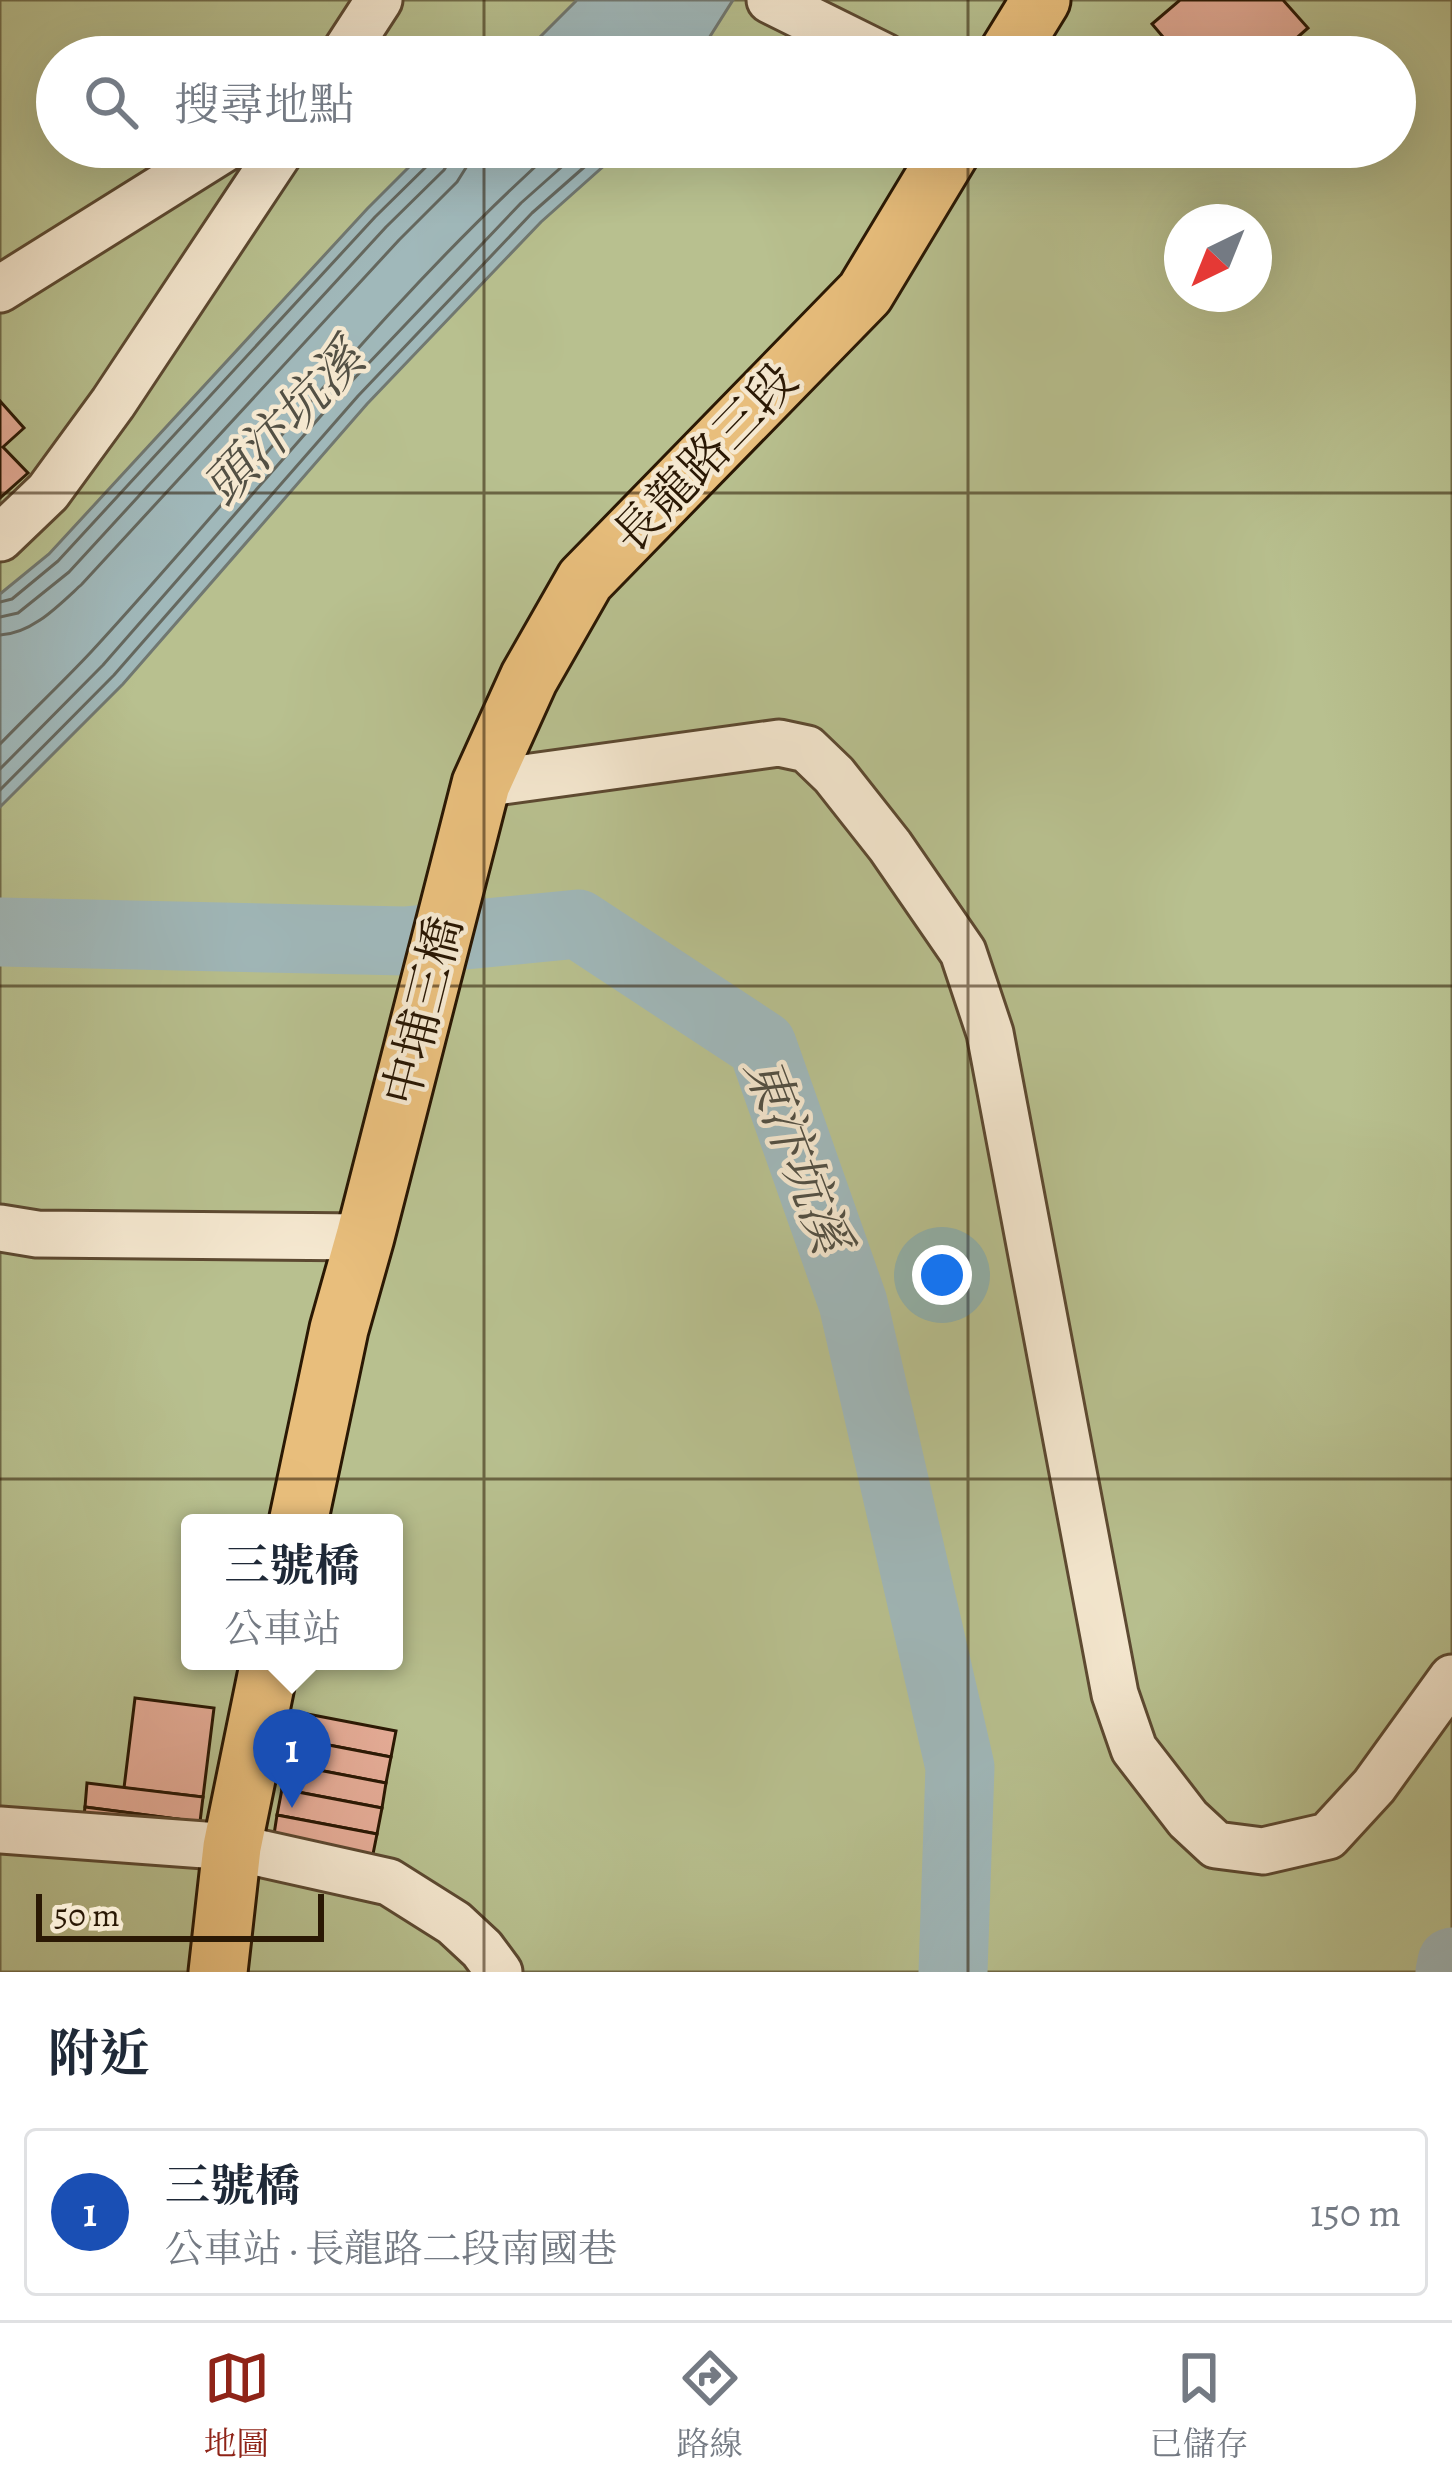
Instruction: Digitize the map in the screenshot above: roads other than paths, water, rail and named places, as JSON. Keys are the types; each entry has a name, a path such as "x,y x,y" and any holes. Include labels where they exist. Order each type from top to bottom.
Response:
{"main road":[{"path":"1019,36 1041,0"},
{"name":"長龍路三段","path":"481,784 529,678 585,580 865,292 940,168"},
{"name":"中埔三橋","path":"300,1514 339,1329 481,784"},
{"path":"218,1972 232,1847 268,1670"}],"street":[{"path":"356,36 379,0"},
{"path":"770,0 843,36"},
{"path":"0,289 193,168"},
{"path":"0,538 48,492 113,403 266,168"},
{"path":"481,784 779,742 807,749 835,775 963,952 990,1034 1115,1694 1134,1749 1189,1819 1216,1845 1263,1851 1328,1836 1374,1786 1452,1678"},
{"path":"0,1228 37,1234 365,1237"},
{"path":"0,1830 232,1847 389,1882 454,1923 482,1948 499,1972"}],"water":[{"path":"577,0 733,0 710,36 541,36"},
{"name":"頭汴坑溪","path":"408,168 601,168 541,222 367,404 123,684 0,807 0,594 49,554"}],"waterway":[{"name":"東汴坑溪","path":"0,932 405,941 578,924 762,1045 853,1303 960,1767 953,1972"},
{"name":"東汴坑溪","path":"1450,1972 1452,1962"}],"place":[{"name":"三號橋","path":"292,1808"}]}
